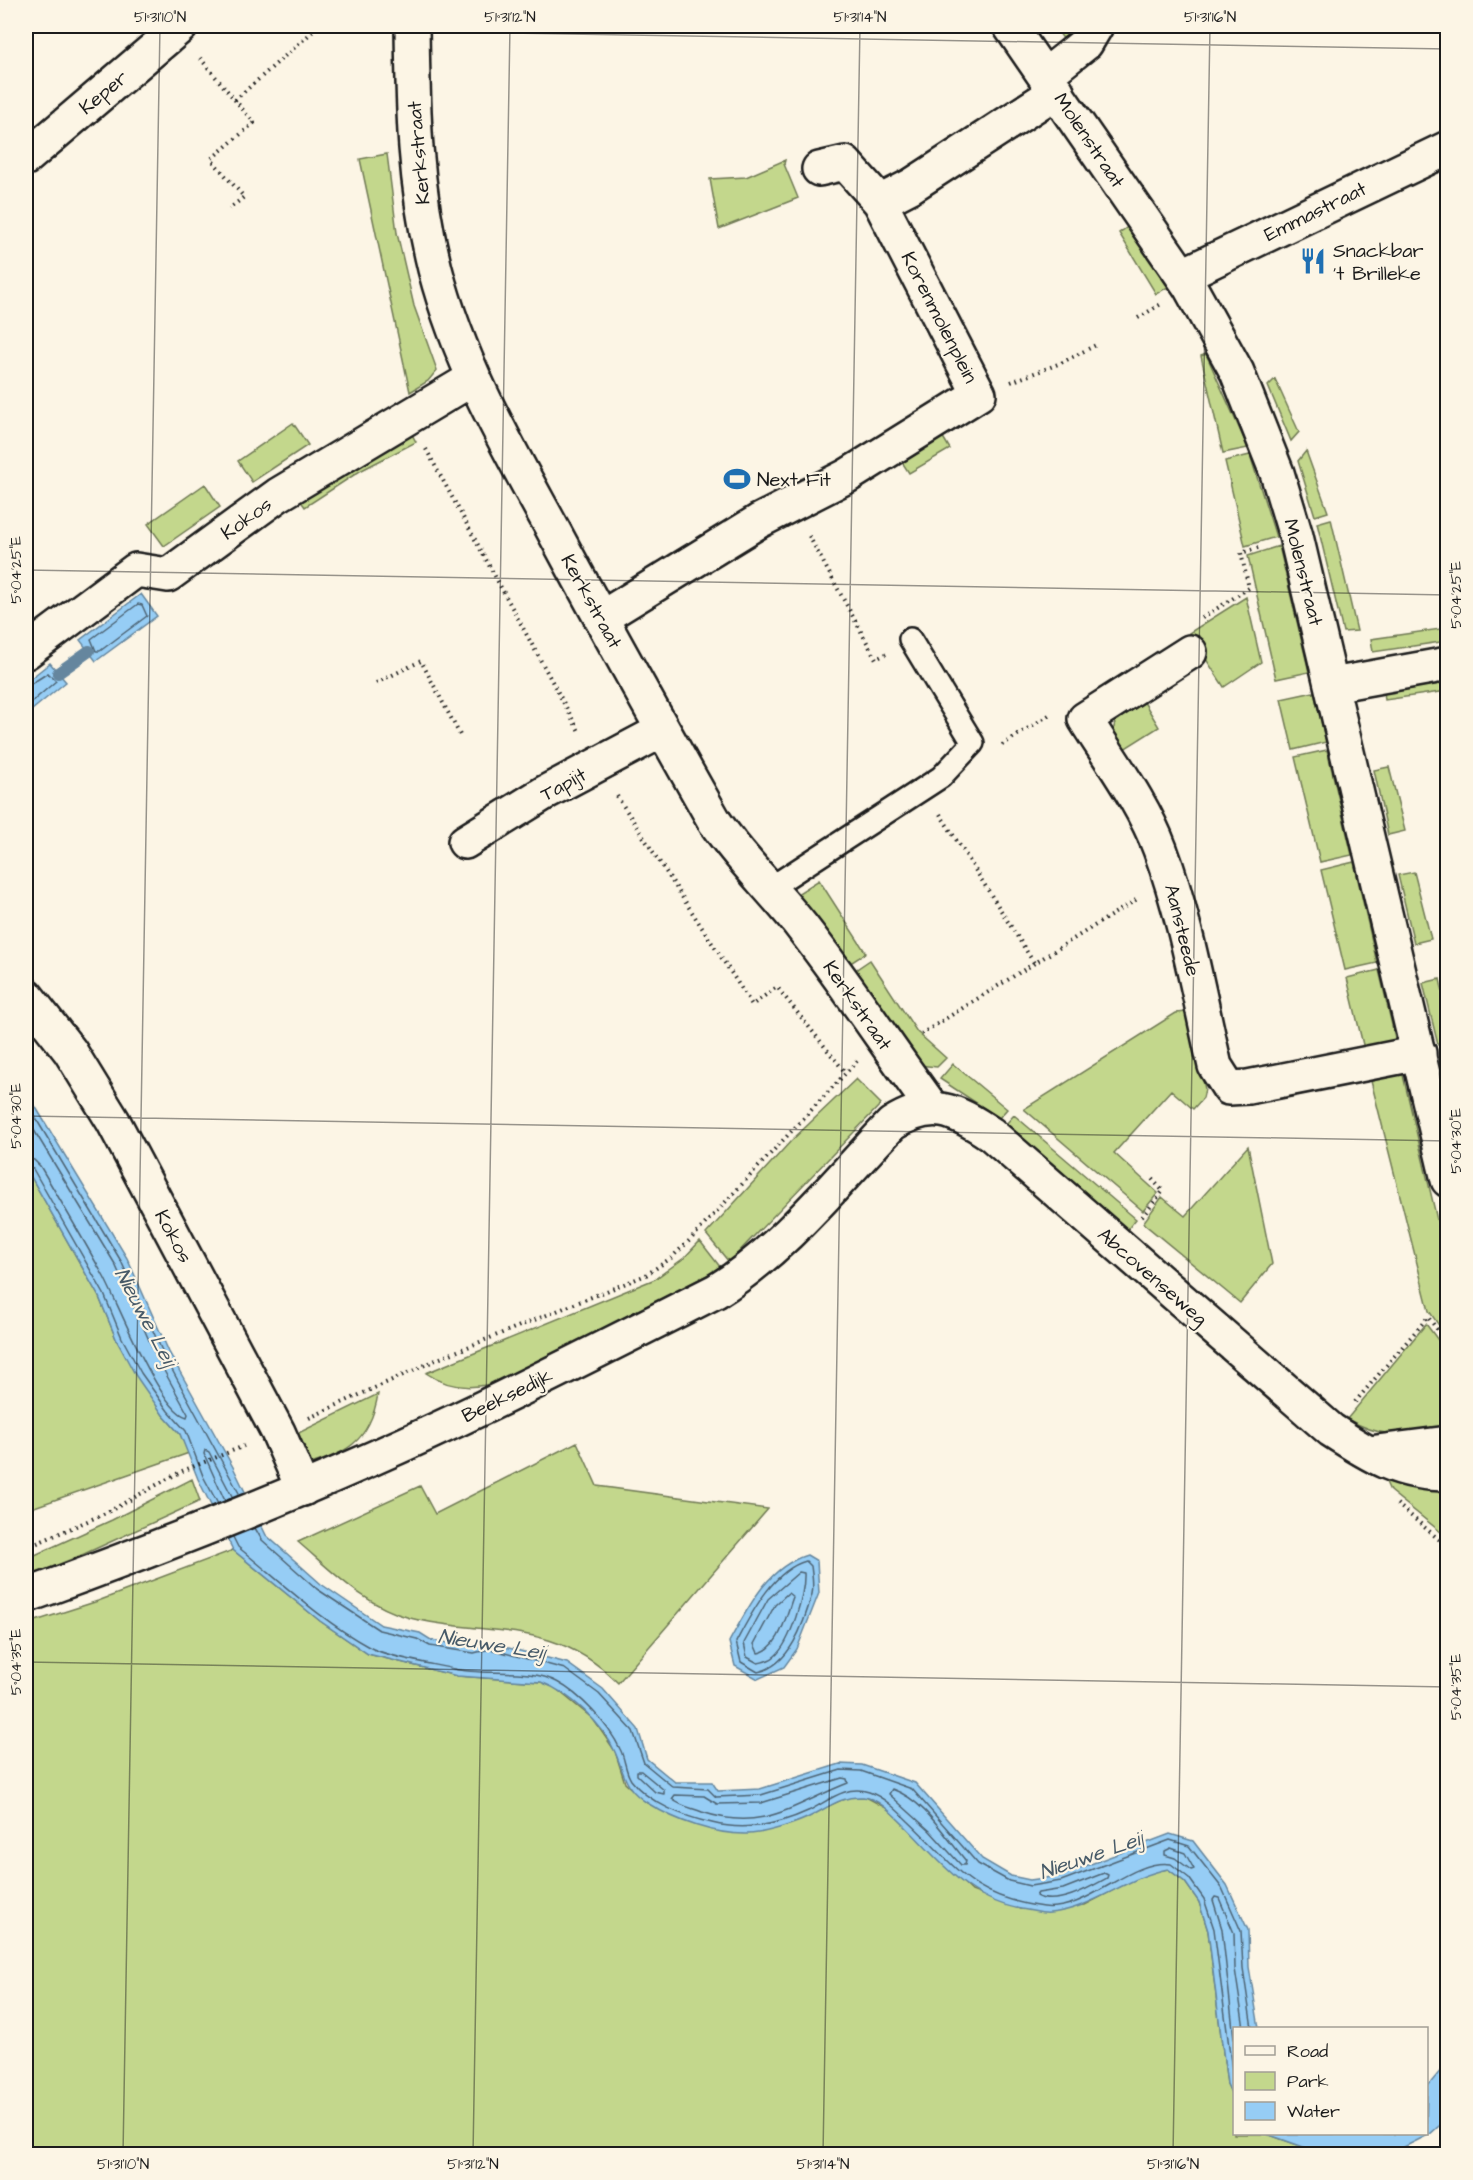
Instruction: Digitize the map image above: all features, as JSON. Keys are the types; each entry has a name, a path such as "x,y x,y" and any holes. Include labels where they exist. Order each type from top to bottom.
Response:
{"street":[{"name":"Kerkstraat","path":"412,26 413,134 420,196 435,268 452,327 472,379 601,618 715,822 739,856 770,888 810,937 933,1109"},
{"name":"Molenstraat","path":"1010,26 1052,83 1183,275 1237,372 1277,473 1296,537 1332,685 1448,1180"},
{"path":"880,202 910,186 1052,83 1086,43 1096,26"},
{"name":"Keper","path":"26,158 179,27"},
{"name":"Emmastraat","path":"1183,275 1448,148"},
{"name":"Korenmolenplein","path":"601,618 791,504 848,476 979,394 880,202 845,163 819,169"},
{"name":"Kokos","path":"26,652 136,570 168,575 278,495 472,379"},
{"path":"1085,719 1190,652"},
{"path":"1332,685 1448,664"},
{"name":"Aansteede","path":"1085,719 1142,811 1160,848 1170,879 1215,1066 1229,1088 1248,1087 1419,1053"},
{"name":"Tapijt","path":"465,842 546,792 663,730"},
{"name":"Kokos","path":"26,995 70,1051 113,1121 273,1435 303,1489"},
{"name":"Abcovenseweg","path":"933,1109 964,1116 991,1134 1331,1430 1390,1465 1411,1472 1448,1474"},
{"name":"Beeksedijk","path":"26,1596 303,1489 483,1408 716,1291 741,1275 775,1245 892,1124 909,1113 933,1109"},
{"path":"1369,1453 1448,1443"}],"lane":[{"path":"770,888 941,777 973,743 910,639"}],"path":[{"path":"235,100 319,26"},
{"path":"179,27 254,123 211,159 244,197 230,209"},
{"path":"979,394 1061,363 1096,345"},
{"path":"791,504 876,659 910,639"},
{"path":"1190,652 1179,632 1249,588 1241,553 1296,537"},
{"path":"376,683 421,661 461,737"},
{"path":"973,743 996,748 1073,700 1085,719"},
{"path":"924,788 1034,963"},
{"path":"26,1548 108,1512 180,1472 273,1435 438,1359 654,1269 690,1240 845,1072 1034,963 1170,879"},
{"path":"1119,1245 1163,1191 1152,1179"},
{"path":"1331,1430 1428,1317 1448,1344"}],"green space":[{"path":"1054,26 1084,26 1064,40"},
{"path":"387,154 397,233 414,306 437,370 428,381 410,392 360,159"},
{"path":"785,160 784,164 798,198 719,229 710,179 746,177"},
{"path":"1129,226 1168,287 1156,294 1119,233"},
{"path":"1206,354 1248,448 1223,453 1201,356"},
{"path":"1275,379 1299,432 1291,441 1268,386"},
{"path":"293,423 308,445 252,482 238,461"},
{"path":"408,427 416,442 360,471 305,507 300,500"},
{"path":"941,434 950,449 909,473 900,459"},
{"path":"1306,451 1328,512 1315,516 1298,461"},
{"path":"1250,455 1276,537 1245,546 1225,461"},
{"path":"205,484 220,507 164,546 148,524"},
{"path":"1331,519 1357,631 1343,632 1317,523"},
{"path":"1279,546 1309,672 1276,679 1248,556"},
{"path":"1246,597 1261,662 1224,687 1189,633"},
{"path":"1447,628 1447,641 1373,652 1371,639"},
{"path":"1447,683 1447,691 1385,700 1384,692"},
{"path":"1314,692 1326,742 1293,750 1281,699"},
{"path":"1144,702 1159,727 1121,751 1113,733 1115,722"},
{"path":"1327,750 1352,855 1320,862 1295,757"},
{"path":"1389,767 1405,831 1388,835 1374,770"},
{"path":"1354,862 1377,963 1345,970 1321,870"},
{"path":"1414,872 1431,939 1414,943 1398,875"},
{"path":"819,880 866,953 846,966 794,896"},
{"path":"870,960 917,1032 946,1058 937,1067 918,1065 851,973"},
{"path":"1379,970 1396,1042 1364,1049 1347,978"},
{"path":"1440,979 1447,1011 1448,1043 1438,1045 1423,983"},
{"path":"1187,1012 1205,1089 1203,1098 1193,1109 1171,1090 1114,1153 1158,1193 1143,1211 1024,1109 1176,1013"},
{"path":"953,1064 1007,1109 999,1118 940,1079"},
{"path":"1402,1071 1447,1262 1447,1337 1429,1311 1370,1077"},
{"path":"856,1079 881,1104 729,1262 706,1234 791,1141"},
{"path":"1014,1115 1136,1219 1127,1230 1006,1124"},
{"path":"1248,1146 1272,1264 1240,1303 1143,1223 1162,1197 1185,1216"},
{"path":"26,1168 99,1297 117,1341 163,1415 180,1434 189,1453 26,1510"},
{"path":"700,1241 721,1268 500,1381 471,1387 453,1385 426,1373 655,1279 684,1258"},
{"path":"1426,1324 1447,1352 1447,1426 1442,1429 1394,1434 1373,1430 1347,1419"},
{"path":"378,1394 369,1424 353,1444 330,1457 301,1467 284,1440"},
{"path":"577,1442 597,1486 768,1509 618,1683 594,1662 570,1648 545,1639 520,1633 439,1624 394,1613 350,1587 298,1542 420,1486 435,1514"},
{"path":"192,1479 200,1501 26,1578 26,1559 112,1520"},
{"path":"1386,1482 1422,1487 1447,1486 1447,1537 1390,1491"},
{"path":"233,1550 320,1621 368,1654 457,1676 541,1682 554,1687 593,1719 615,1751 625,1783 647,1803 711,1829 792,1823 848,1797 866,1797 888,1809 972,1891 1020,1909 1085,1905 1146,1873 1168,1869 1185,1882 1199,1902 1208,1931 1227,2084 1233,2097 1233,2135 1270,2135 1323,2154 26,2154 26,1624 98,1601"}],"water":[{"path":"141,594 157,616 96,661 80,640"},
{"path":"50,663 66,682 26,715 26,682"},
{"name":"Nieuwe Leij","path":"26,1091 127,1258 169,1352 233,1467 266,1535 321,1584 381,1625 420,1633 431,1640 474,1647 489,1643 567,1663 603,1689 638,1729 647,1759 675,1782 712,1782 718,1791 760,1789 840,1764 862,1765 915,1783 982,1859 1011,1876 1030,1880 1059,1876 1170,1834 1193,1841 1227,1885 1248,1930 1249,1967 1259,2027 1233,2027 1233,2097 1227,2084 1208,1931 1199,1902 1185,1882 1168,1869 1138,1879 1081,1906 1044,1913 1006,1905 971,1889 942,1864 888,1810 868,1798 856,1797 842,1800 807,1818 755,1834 736,1834 697,1826 660,1810 635,1793 626,1781 610,1741 594,1720 552,1687 541,1682 457,1676 368,1654 320,1621 233,1550 198,1479 180,1434 163,1415 136,1376 117,1341 99,1297 26,1168"},
{"path":"807,1555 817,1561 819,1593 797,1649 784,1667 758,1679 735,1666 729,1642 760,1590 781,1569"},
{"path":"1447,2063 1447,2119 1428,2135 1428,2086"},
{"path":"1270,2135 1428,2135 1390,2154 1323,2154"}],"waterway":[{"path":"58,673 89,651"}],"place":[{"name":"Snackbar 't Brilleke","path":"1313,261"},
{"name":"Next Fit","path":"737,479"}]}
